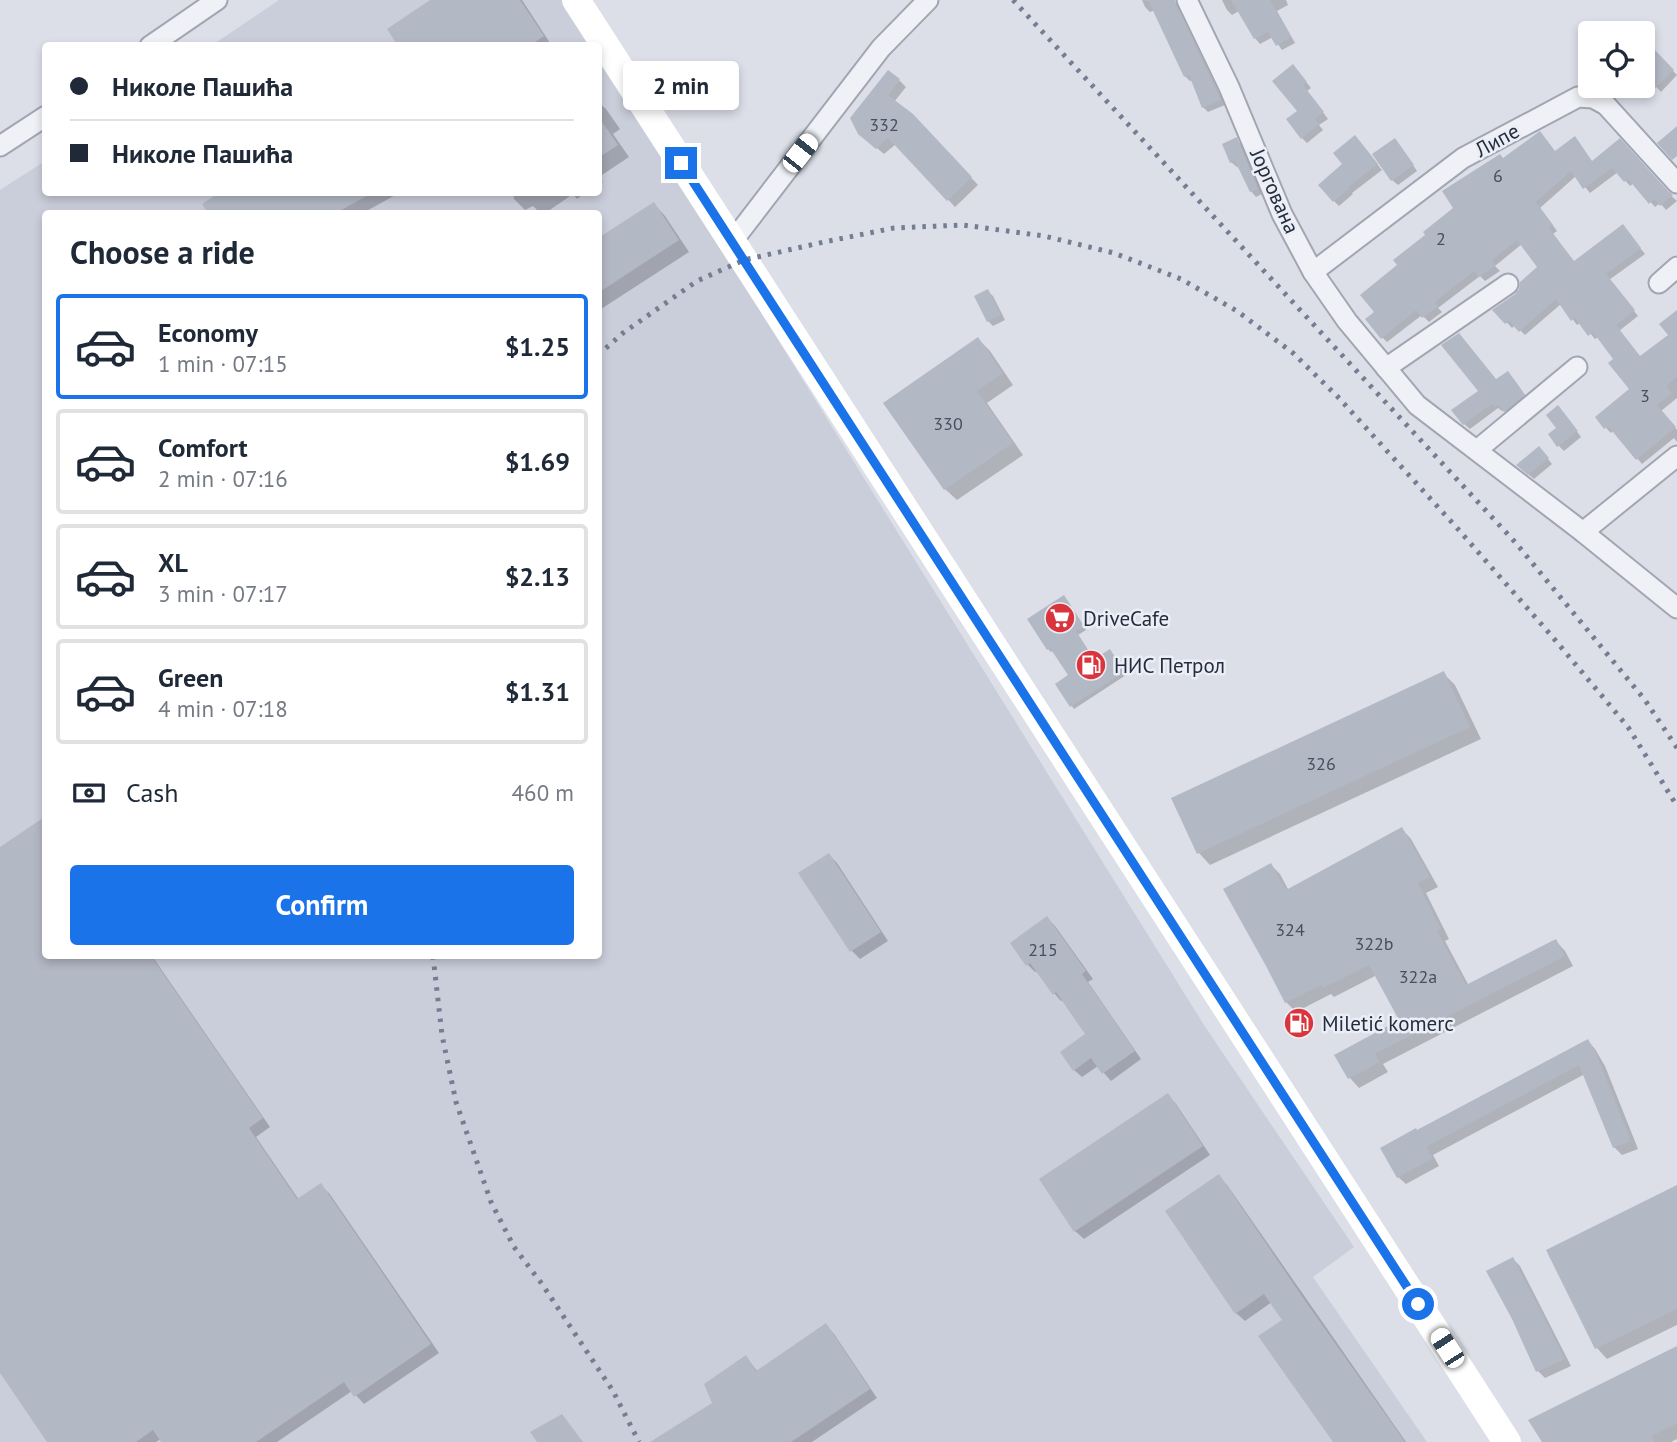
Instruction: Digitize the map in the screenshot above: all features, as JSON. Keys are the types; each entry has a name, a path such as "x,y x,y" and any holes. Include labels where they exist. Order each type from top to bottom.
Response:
{"main road":[{"path":"576,0 1507,1442"}],"street":[{"path":"156,42 217,0"},
{"path":"732,242 881,48 928,0"},
{"name":"Јоргована","path":"1187,0 1234,99 1282,214 1313,272 1347,321 1417,405 1677,608"},
{"name":"Липе","path":"1313,272 1463,158 1577,97 1593,98 1606,105 1677,183"},
{"path":"0,146 42,119"},
{"path":"1658,283 1677,267"},
{"path":"1387,368 1508,284"},
{"path":"1477,450 1577,367"},
{"path":"1583,532 1677,456"}],"shaded area":[{"path":"279,0 566,0 592,42 217,42"},
{"path":"602,57 1204,1025 1354,1247 1313,1277 1427,1442 0,1442 0,190 42,163 42,196 602,196"}],"building":[{"path":"430,0 520,0 544,36 535,42 395,42 387,29"},
{"path":"1148,0 1175,0 1221,100 1202,108 1189,75 1184,77"},
{"path":"1231,0 1270,0 1291,37 1276,46 1268,32 1254,39"},
{"path":"1655,50 1674,70 1655,88"},
{"path":"1293,64 1307,82 1303,85 1324,112 1315,119 1319,124 1301,139 1286,119 1297,111 1272,81"},
{"path":"888,70 900,79 888,95 913,114 972,177 947,201 888,138 876,149 858,134 850,118"},
{"path":"602,122 618,145 602,155"},
{"path":"1677,126 1677,156 1672,160 1657,143"},
{"path":"1540,131 1555,151 1575,136 1592,161 1620,138 1673,195 1660,206 1654,199 1649,204 1628,179 1624,182 1612,168 1583,189 1571,171 1536,202 1553,225 1549,228 1574,261 1623,224 1641,248 1606,274 1635,310 1616,325 1640,356 1668,335 1659,324 1677,310 1677,377 1666,386 1672,393 1657,405 1676,427 1636,460 1608,426 1604,429 1595,417 1629,389 1608,363 1613,359 1593,332 1588,336 1575,318 1571,321 1556,299 1519,332 1509,321 1505,324 1492,310 1515,294 1520,282 1537,267 1517,240 1492,260 1496,265 1479,277 1474,271 1435,302 1438,307 1422,318 1416,310 1381,339 1365,319 1374,312 1360,295 1397,265 1393,260 1453,208 1442,191 1500,154 1503,158"},
{"path":"1355,135 1378,164 1333,202 1318,185 1342,164 1333,153"},
{"path":"1237,137 1258,189 1250,192 1235,161 1230,163 1222,144"},
{"path":"1395,138 1414,165 1391,181 1372,154"},
{"path":"214,196 367,196 341,210 206,210 202,204"},
{"path":"654,202 679,240 602,290 602,235"},
{"path":"988,289 1001,315 987,322 974,296"},
{"path":"1459,333 1496,379 1508,371 1525,395 1504,412 1498,405 1495,407 1492,404 1463,425 1451,410 1478,391 1441,345"},
{"path":"978,337 1003,373 977,391 1013,443 944,490 883,403"},
{"path":"1558,405 1578,431 1557,447 1548,434 1556,428 1546,415"},
{"path":"1539,446 1549,458 1528,475 1516,465"},
{"name":"НИС Петрол","path":"1064,595 1084,626 1076,631 1094,659 1110,649 1124,672 1070,707 1055,684 1068,675 1050,648 1047,650 1027,619"},
{"path":"1444,671 1470,727 1197,854 1171,798"},
{"path":"42,819 42,959 153,959 263,1118 249,1128 297,1199 321,1183 431,1344 354,1397 344,1382 256,1442 161,1442 153,1430 136,1442 47,1442 0,1373 0,847"},
{"path":"1402,827 1430,877 1418,883 1441,929 1437,931 1466,985 1556,939 1565,956 1375,1054 1380,1062 1348,1079 1334,1055 1399,1020 1369,965 1285,1003 1223,889 1271,863 1286,890"},
{"path":"829,853 881,932 850,952 798,873"},
{"path":"1047,916 1086,971 1082,974 1135,1051 1102,1074 1091,1058 1073,1071 1060,1052 1085,1034 1056,992 1053,995 1030,963 1026,966 1010,943"},
{"path":"1588,1039 1631,1141 1613,1148 1579,1065 1426,1147 1433,1158 1397,1178 1380,1148"},
{"path":"1168,1093 1203,1146 1074,1232 1039,1179"},
{"path":"1219,1174 1405,1442 1333,1442 1258,1336 1282,1320 1264,1294 1235,1314 1165,1211"},
{"path":"1677,1185 1677,1309 1595,1349 1546,1250"},
{"path":"1513,1257 1565,1359 1536,1372 1486,1271"},
{"path":"826,1323 870,1389 791,1442 650,1442 712,1403 704,1384 746,1355 756,1371"},
{"path":"1677,1346 1677,1423 1652,1436 1655,1442 1542,1442 1528,1420"},
{"path":"562,1414 583,1442 537,1442 530,1432"}],"railway":[{"path":"1013,0 1515,542 1645,700 1677,748"},
{"path":"602,351 623,333 697,281 744,260 894,228 963,225 1044,236 1114,253 1181,279 1237,311 1293,353 1338,397 1457,528 1628,727 1677,806"},
{"path":"433,959 442,1035 456,1102 491,1202 514,1247 542,1284 613,1391 639,1442"}],"place":[{"name":"DriveCafe","path":"1060,618"},
{"name":"НИС Петрол","path":"1091,665"},
{"name":"Miletić komerc","path":"1299,1023"}],"route":[{"path":"681,163 1418,1304"}]}
